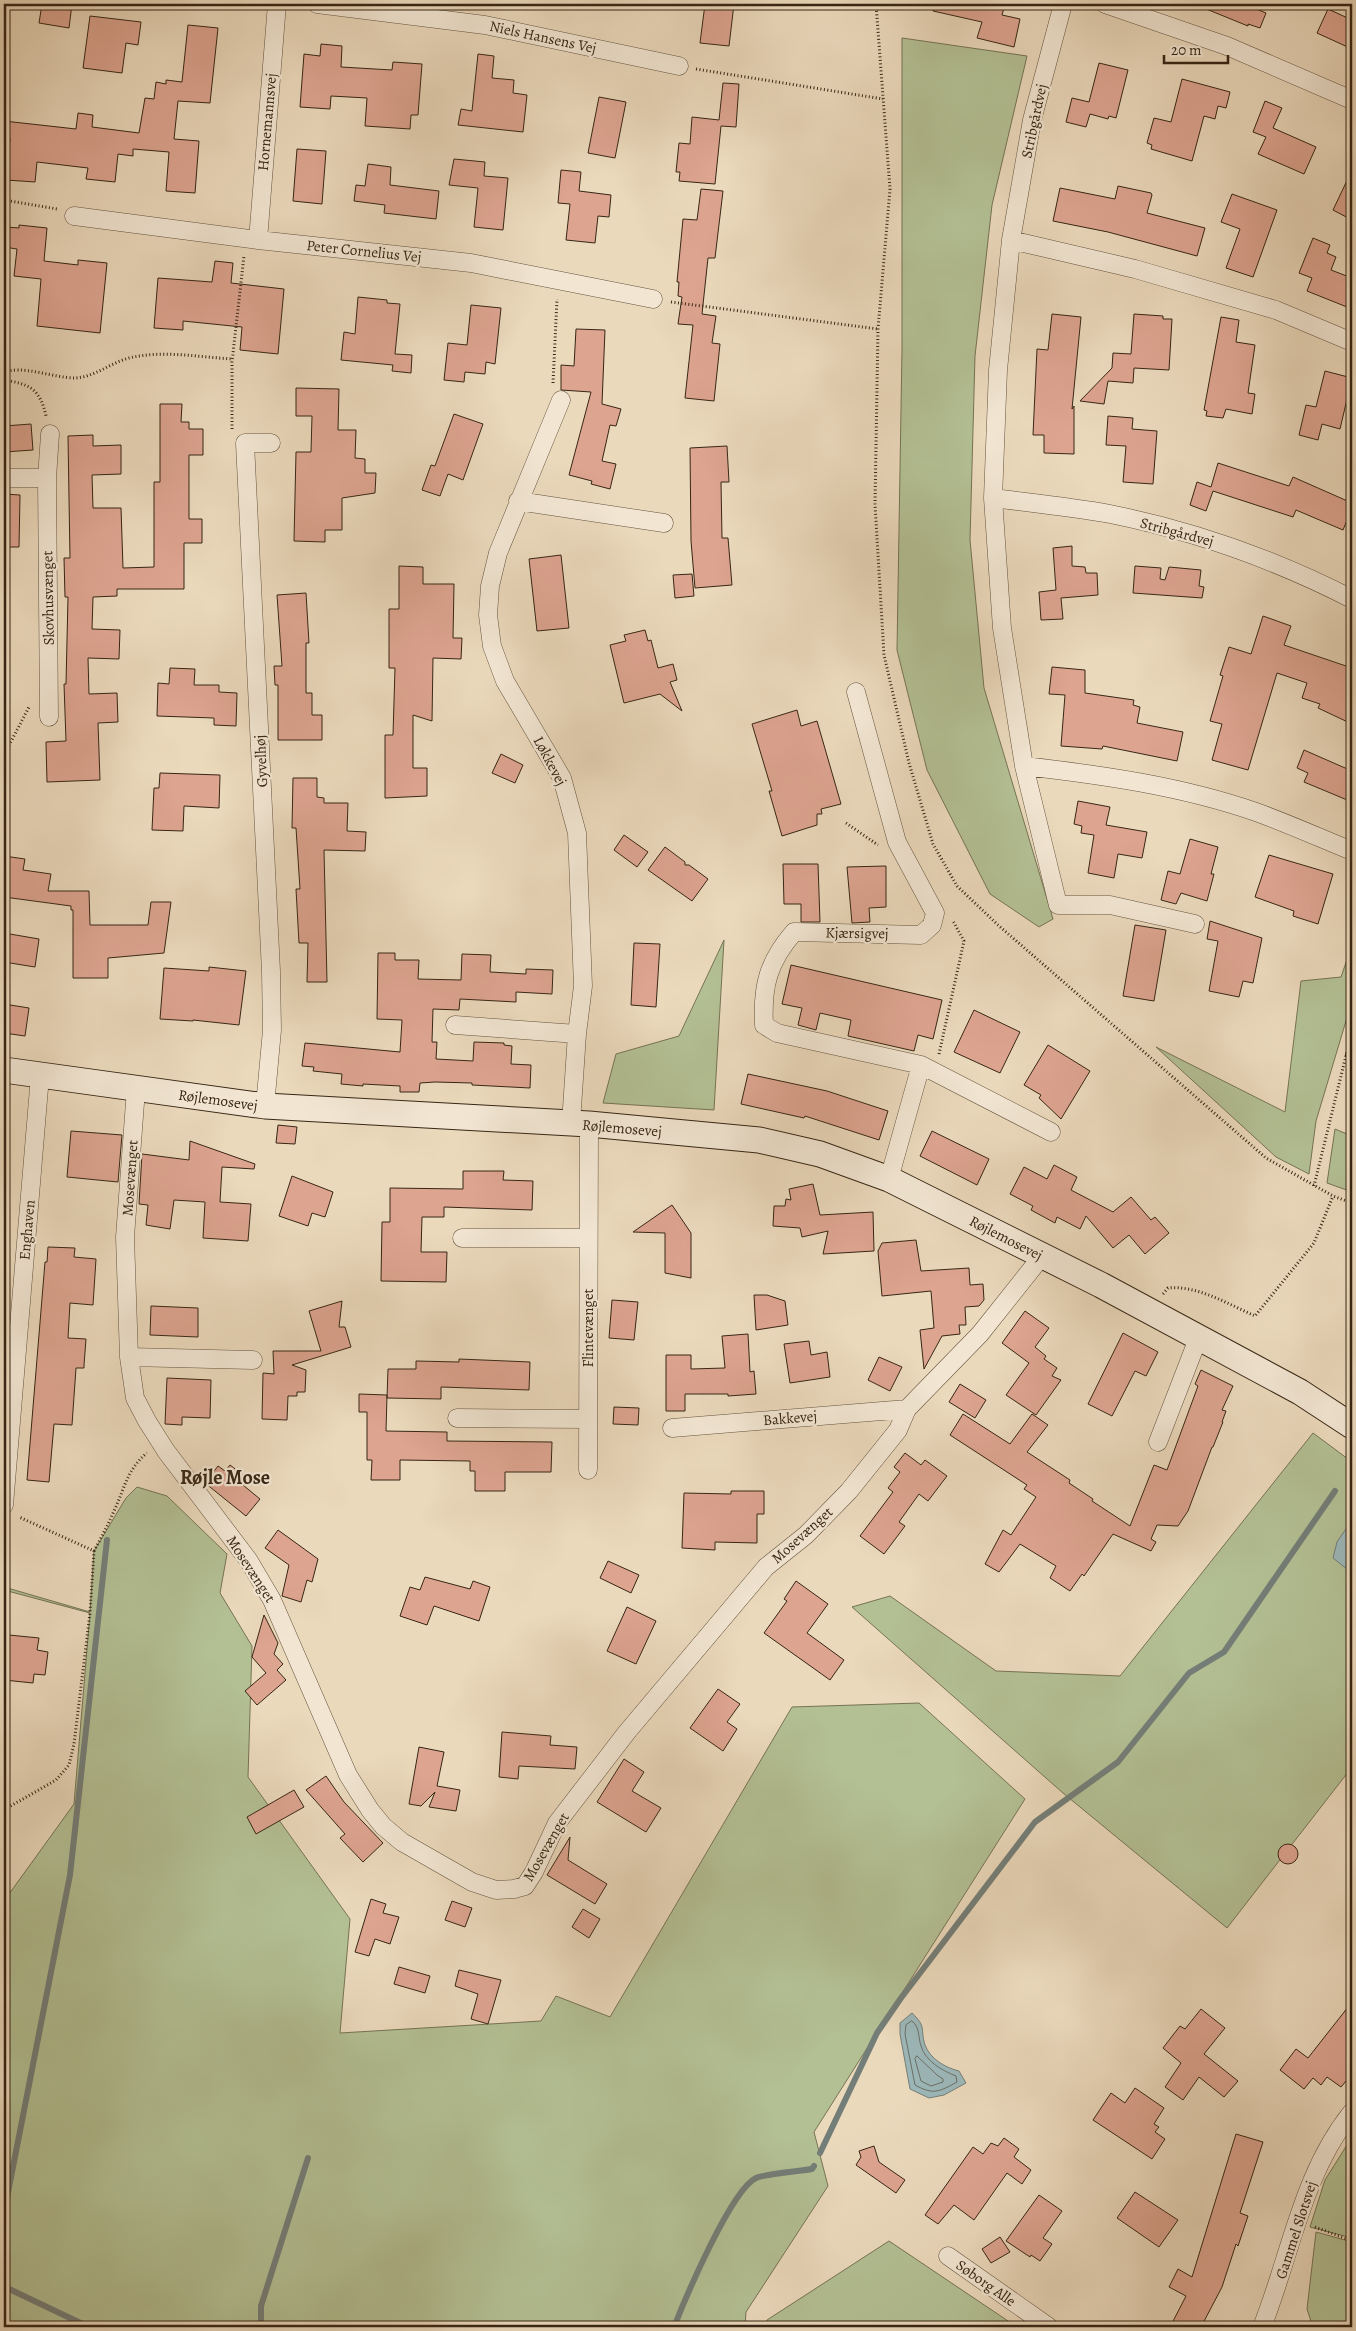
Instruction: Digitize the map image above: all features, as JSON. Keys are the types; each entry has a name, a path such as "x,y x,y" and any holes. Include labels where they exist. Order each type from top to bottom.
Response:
{"street":[{"name":"Hornemannsvej","path":"258,240 277,4"},
{"name":"Niels Hansens Vej","path":"317,4 485,25 679,66"},
{"name":"Stribgårdvej","path":"1063,4 1032,120 1011,240 998,370 993,498 1002,628 1024,766 1058,905 1110,905 1194,924"},
{"path":"1106,4 1227,46 1352,100"},
{"name":"Peter Cornelius Vej","path":"74,216 258,240 470,263 653,299"},
{"path":"1011,240 1135,269 1276,310 1352,342"},
{"name":"Løkkevej","path":"561,400 518,500 492,578 488,614 492,646 505,681 562,778 577,833 583,986 577,1034 580,1124"},
{"name":"Skovhusvænget","path":"49,718 47,478 50,434"},
{"path":"245,443 271,443"},
{"name":"Gyvelhøj","path":"245,443 271,971 272,1030 265,1106"},
{"path":"4,478 47,478"},
{"name":"Stribgårdvej","path":"993,498 1110,514 1201,537 1305,575 1352,599"},
{"path":"518,500 664,523"},
{"name":"Kjærsigvej","path":"856,692 897,842 935,913 932,925 921,935 794,932 772,962 763,998 764,1025 777,1033 921,1065 1051,1132"},
{"path":"1024,766 1109,776 1184,792 1255,812 1352,851"},
{"path":"455,1025 577,1034"},
{"path":"888,1179 921,1065"},
{"name":"Røjlemosevej","path":"4,1070 265,1106 580,1124 758,1140 820,1154 888,1179 1150,1310 1300,1392 1352,1426"},
{"name":"Enghaven","path":"4,1505 40,1076"},
{"name":"Mosevænget","path":"136,1089 126,1238 128,1357 134,1398 146,1421 249,1561 272,1600 348,1776 383,1826 402,1842 472,1882 496,1890 525,1886 534,1872 557,1823 627,1732 766,1567 806,1535 849,1491 898,1430 907,1409 980,1334 1042,1256"},
{"name":"Flintevænget","path":"580,1124 588,1238 588,1470"},
{"path":"462,1238 588,1238"},
{"path":"1158,1442 1199,1336"},
{"path":"128,1357 253,1360"},
{"name":"Bakkevej","path":"672,1428 907,1409"},
{"path":"457,1418 588,1419"},
{"name":"Gammel Slotsvej","path":"1262,2327 1275,2295 1308,2186 1337,2131 1352,2112"},
{"name":"Søborg Alle","path":"948,2256 1049,2327"}],"path":[{"path":"876,4 890,189 878,329 875,504 884,655 909,763 934,844 957,886 998,925 1266,1158 1333,1196 1352,1203"},
{"path":"679,66 883,99"},
{"path":"4,200 66,211 74,216"},
{"path":"245,443 232,433 232,359 244,257 258,240"},
{"path":"558,279 553,393 561,400"},
{"path":"653,299 878,329"},
{"path":"4,373 9,370 22,369 51,376 77,378 90,375 127,358 152,354 232,359"},
{"path":"4,380 31,387 38,394 44,406 50,434"},
{"path":"4,755 36,695 48,689"},
{"path":"1314,1186 1352,1031"},
{"path":"1345,1055 1352,1055"},
{"path":"1150,1310 1168,1288 1180,1287 1205,1294 1255,1316 1314,1242 1333,1196"},
{"path":"4,1814 9,1807 56,1780 69,1766 74,1744 90,1613 94,1551 115,1510 127,1477 138,1460 151,1450 166,1450"},
{"path":"4,1505 23,1520 94,1551"},
{"path":"1298,2221 1352,2241"}],"green space":[{"path":"902,38 1027,56 992,205 975,356 970,540 984,688 1053,919 1039,927 990,894 927,770 897,650 902,350"},
{"path":"724,940 714,1110 603,1103 616,1054 679,1036"},
{"path":"1352,945 1352,1001 1316,1121 1309,1174 1276,1157 1156,1047 1285,1112 1301,981 1341,977"},
{"path":"1335,1129 1352,1136 1352,1192 1327,1183"},
{"path":"1313,1433 1352,1462 1352,1599 1346,1607 1352,1612 1352,1767 1227,1928 1063,1793 852,1607 890,1596 996,1671 1120,1676"},
{"name":"Røjle Mose","path":"137,1487 167,1496 227,1554 220,1593 252,1646 248,1777 350,1919 340,2033 541,2021 556,1996 610,2017 792,1707 919,1703 1025,1799 814,2132 828,2186 746,2312 745,2327 4,2327 4,1901 74,1804 90,1613 4,1590 4,1587 90,1612 94,1551 126,1498"},
{"path":"1352,2137 1352,2238 1310,2227 1325,2180"},
{"path":"1316,2232 1352,2242 1352,2327 1313,2327 1307,2309"},
{"path":"889,2241 1017,2327 767,2327 767,2320"}],"water":[{"path":"1352,1520 1352,1565 1348,1570 1333,1558 1337,1542"},
{"path":"912,2013 920,2022 927,2050 944,2065 959,2071 966,2083 944,2095 929,2098 910,2089 900,2034 900,2023"}],"building":[{"path":"42,4 72,4 69,28 39,23"},
{"path":"705,4 734,4 729,46 700,43"},
{"path":"934,4 1005,4 1002,15 1020,19 1014,47 977,38 982,22 933,11"},
{"path":"1194,4 1256,4 1254,8 1266,13 1260,28 1248,24 1248,26"},
{"path":"1328,9 1352,20 1352,49 1317,33"},
{"path":"90,16 141,22 138,45 126,43 122,73 83,68"},
{"path":"188,25 218,28 210,103 178,101 174,139 199,141 195,193 166,191 169,152 133,149 133,156 118,154 115,182 86,179 88,168 37,162 35,182 6,180 10,138 4,138 4,121 76,129 78,113 93,115 92,127 139,133 145,98 154,99 156,82 166,84 166,80 182,82"},
{"path":"321,44 342,46 341,67 392,70 393,62 422,64 418,115 411,115 410,129 365,126 367,98 331,96 330,109 300,107 304,54 320,56"},
{"path":"478,54 494,56 492,78 514,80 513,93 527,95 523,132 458,125 461,109 472,111"},
{"path":"1099,63 1128,70 1116,118 1109,116 1108,119 1090,114 1086,127 1066,122 1072,98 1089,102"},
{"path":"1182,79 1230,92 1226,108 1218,106 1215,119 1204,116 1192,161 1151,149 1152,145 1147,143 1154,118 1171,122"},
{"path":"723,83 739,84 736,127 721,126 715,184 679,181 680,172 676,172 679,143 690,144 692,117 719,120"},
{"path":"599,97 626,102 615,158 588,153"},
{"path":"1265,101 1282,108 1273,128 1316,147 1304,174 1258,154 1266,137 1253,132"},
{"path":"297,149 326,151 322,204 293,201"},
{"path":"454,159 485,162 484,176 508,178 503,230 474,227 478,188 449,185"},
{"path":"368,164 391,167 390,185 439,191 436,219 384,213 385,205 354,201 356,185 365,186"},
{"path":"561,170 581,172 579,191 611,195 609,217 598,216 595,243 566,240 570,204 558,203"},
{"path":"1352,170 1352,220 1333,210"},
{"path":"1118,186 1151,193 1147,213 1205,228 1197,256 1108,232 1053,221 1060,188 1115,199"},
{"path":"701,189 723,191 715,258 708,258 702,314 716,316 712,343 720,344 714,401 685,398 693,325 678,324 682,297 678,296 679,282 677,282 683,219 697,220"},
{"path":"1232,194 1277,210 1253,277 1226,268 1240,229 1221,222"},
{"path":"19,225 47,228 44,261 78,265 78,260 107,263 100,333 37,326 41,279 14,276 17,249 4,247 6,227 19,228"},
{"path":"1313,238 1330,245 1327,253 1336,257 1331,270 1352,278 1352,309 1307,291 1312,278 1299,273"},
{"path":"215,261 233,263 231,283 284,289 278,354 240,350 242,327 183,321 183,330 154,328 158,278 212,282"},
{"path":"358,297 387,300 387,303 400,304 395,354 412,355 411,373 392,371 393,365 341,360 344,332 355,334"},
{"path":"471,305 501,308 495,364 486,362 485,374 465,372 464,382 444,380 448,343 467,345"},
{"path":"1052,314 1081,317 1072,409 1074,406 1074,454 1044,453 1044,435 1033,435 1037,349 1048,350"},
{"path":"1134,314 1163,316 1163,319 1172,319 1169,370 1134,368 1133,383 1108,381 1104,404 1080,401 1112,368 1113,353 1131,354"},
{"path":"1221,317 1239,320 1236,342 1255,345 1248,393 1255,394 1252,414 1226,409 1223,418 1206,416 1207,411 1204,410"},
{"path":"576,329 605,330 602,404 621,409 616,426 610,425 602,461 616,464 610,489 591,484 592,481 569,475 591,392 561,390 561,365 574,366"},
{"path":"1325,371 1352,378 1340,429 1322,424 1318,440 1299,435 1306,405 1316,407"},
{"path":"296,388 339,389 338,430 356,430 355,458 365,459 365,473 376,473 375,493 342,498 342,530 325,530 325,542 294,541 296,452 311,452 312,416 296,416"},
{"path":"160,404 182,404 181,422 189,422 189,429 203,429 203,455 189,455 189,519 202,519 202,543 184,543 184,589 117,589 117,596 93,597 92,629 120,630 119,659 88,658 89,694 117,693 118,722 98,723 100,780 47,782 46,742 66,741 64,684 66,684 68,597 65,597 64,558 70,558 68,436 93,435 93,446 121,445 121,474 92,475 93,508 121,508 123,568 154,567 154,482 160,482"},
{"path":"454,414 483,424 463,480 448,474 440,496 422,490 431,465 435,466"},
{"path":"1108,416 1133,418 1132,429 1157,431 1153,484 1123,482 1126,446 1106,445"},
{"path":"31,424 33,450 4,452 4,426"},
{"path":"727,446 729,482 721,482 722,538 728,538 732,585 695,588 691,541 690,448"},
{"path":"1218,463 1289,486 1293,477 1352,503 1352,508 1343,530 1296,510 1293,517 1213,491 1206,511 1190,505 1197,482 1211,487"},
{"path":"4,494 20,495 19,547 4,547"},
{"path":"1072,546 1072,566 1085,567 1086,573 1097,573 1098,595 1061,598 1063,619 1041,620 1039,592 1056,590 1053,548"},
{"path":"561,555 569,628 537,631 529,559"},
{"path":"399,566 423,567 423,584 454,584 453,638 462,638 461,659 433,658 432,721 413,715 413,768 427,768 427,796 385,798 385,735 393,735 395,668 389,668 389,609 399,609"},
{"path":"1135,566 1161,568 1160,579 1165,580 1169,567 1201,570 1199,586 1204,587 1202,598 1133,593"},
{"path":"692,574 694,596 675,598 673,575"},
{"path":"306,593 309,643 306,643 306,693 312,693 312,715 322,715 322,740 278,740 278,685 275,685 274,666 282,666 277,595"},
{"path":"1263,616 1291,626 1284,645 1352,668 1352,724 1318,708 1320,704 1302,698 1307,683 1277,673 1248,770 1212,760 1222,724 1210,721 1223,676 1220,675 1229,647 1251,654"},
{"path":"645,630 648,641 651,640 658,668 673,664 677,680 670,682 682,711 660,694 624,703 610,645 626,641 624,635"},
{"path":"1052,667 1085,670 1085,693 1134,700 1133,705 1140,707 1137,723 1183,732 1177,761 1103,746 1102,749 1061,746 1065,695 1049,694"},
{"path":"170,668 195,669 194,685 219,685 219,692 237,693 236,726 214,725 214,718 157,716 158,683 169,684"},
{"path":"797,710 801,726 817,721 841,804 821,809 822,814 817,814 817,825 782,836 769,791 772,791 752,724"},
{"path":"1304,750 1352,771 1352,802 1304,782 1308,773 1297,768"},
{"path":"501,754 523,765 515,783 492,773"},
{"path":"160,773 220,775 219,808 184,806 183,831 152,830 154,788 159,788"},
{"path":"293,778 317,778 317,797 324,798 324,803 348,803 347,831 366,832 365,851 324,850 327,982 307,982 308,943 299,943 296,889 300,889 296,828 292,828"},
{"path":"1078,801 1110,807 1106,825 1147,832 1142,858 1118,854 1114,878 1088,873 1094,835 1081,833 1082,826 1074,824"},
{"path":"624,835 648,852 637,867 614,850"},
{"path":"1190,839 1218,847 1207,901 1181,893 1176,904 1161,900 1168,871 1180,874"},
{"path":"665,847 685,862 685,865 689,865 708,879 692,901 648,870"},
{"path":"1269,855 1333,874 1318,924 1293,916 1294,911 1255,897"},
{"path":"4,856 25,859 23,870 51,874 48,891 89,891 90,925 148,925 151,902 171,902 164,953 108,958 108,978 73,978 73,910 71,910 71,906 4,897"},
{"path":"783,864 818,864 820,922 801,922 801,904 784,904"},
{"path":"886,866 886,907 869,908 870,922 852,923 847,867"},
{"path":"1210,921 1262,938 1253,983 1243,981 1239,997 1209,991 1218,941 1207,939"},
{"path":"1135,925 1166,930 1154,1001 1123,996"},
{"path":"4,933 39,939 35,967 4,962"},
{"path":"634,943 660,944 656,1007 631,1005"},
{"path":"378,953 395,953 395,960 419,960 418,979 461,980 462,954 491,955 490,972 526,974 526,969 553,970 552,994 516,992 516,1002 460,999 459,1010 433,1009 432,1042 437,1042 436,1059 473,1061 474,1042 504,1043 504,1045 512,1046 511,1064 531,1065 530,1088 435,1082 420,1083 419,1092 400,1092 400,1086 341,1084 342,1074 313,1071 314,1067 302,1066 305,1043 400,1052 402,1020 377,1019"},
{"path":"791,965 942,1000 933,1039 918,1035 914,1051 848,1036 851,1020 820,1013 816,1030 798,1025 802,1008 782,1004"},
{"path":"209,967 246,971 239,1025 193,1020 160,1019 164,968 209,971"},
{"path":"4,1004 29,1008 25,1036 4,1033"},
{"path":"974,1010 1020,1032 1000,1073 954,1052"},
{"path":"1048,1045 1090,1071 1061,1119 1039,1098 1041,1095 1024,1085"},
{"path":"748,1074 827,1091 888,1111 879,1140 805,1116 804,1118 741,1104"},
{"path":"278,1125 297,1127 295,1144 276,1143"},
{"path":"71,1131 122,1135 118,1182 67,1177"},
{"path":"932,1131 989,1159 977,1185 920,1156"},
{"path":"190,1141 255,1164 254,1169 222,1167 220,1202 251,1204 248,1241 203,1238 205,1202 174,1200 170,1229 146,1225 148,1205 139,1204 142,1154 189,1160"},
{"path":"1054,1165 1077,1177 1071,1190 1113,1212 1131,1197 1151,1220 1155,1217 1169,1233 1145,1254 1129,1235 1113,1248 1086,1216 1080,1229 1057,1217 1055,1223 1031,1210 1033,1206 1010,1194 1024,1167 1047,1179"},
{"path":"463,1171 504,1171 503,1180 533,1181 532,1210 444,1207 444,1217 422,1217 421,1252 447,1252 446,1282 381,1281 382,1222 390,1222 390,1188 463,1189"},
{"path":"292,1176 333,1192 325,1217 312,1213 308,1226 279,1216"},
{"path":"813,1184 820,1215 873,1212 874,1251 823,1254 828,1231 802,1237 800,1228 773,1226 774,1206 785,1206 786,1199 791,1200 789,1189"},
{"path":"672,1205 691,1233 691,1278 665,1273 665,1233 633,1232"},
{"path":"916,1240 921,1271 969,1268 970,1285 983,1284 984,1300 979,1306 965,1307 966,1325 959,1325 960,1334 942,1336 924,1369 920,1330 934,1328 931,1291 882,1296 878,1251 882,1243"},
{"path":"48,1247 75,1248 74,1257 96,1259 93,1305 70,1303 68,1338 86,1339 84,1368 76,1368 72,1425 54,1424 49,1482 27,1480 45,1262 47,1262"},
{"path":"754,1295 767,1295 785,1301 788,1325 756,1330"},
{"path":"612,1300 638,1302 634,1340 609,1338"},
{"path":"342,1301 339,1327 345,1327 351,1347 292,1365 306,1370 305,1392 297,1392 297,1396 288,1396 287,1420 262,1419 263,1373 274,1374 273,1351 321,1351 309,1311"},
{"path":"151,1306 198,1308 198,1337 150,1335"},
{"path":"1025,1311 1049,1328 1035,1347 1046,1356 1044,1359 1057,1368 1052,1376 1061,1380 1036,1415 1006,1395 1029,1363 1002,1343"},
{"path":"1123,1333 1158,1352 1146,1376 1135,1371 1112,1416 1088,1404"},
{"path":"748,1334 750,1372 754,1371 756,1394 728,1396 728,1394 685,1394 685,1411 666,1411 666,1355 691,1355 691,1369 725,1368 722,1336"},
{"path":"809,1341 811,1355 827,1352 830,1377 790,1383 784,1344"},
{"path":"879,1357 902,1367 890,1391 868,1380"},
{"path":"459,1359 530,1362 529,1390 441,1387 441,1399 387,1398 388,1369 416,1369 416,1361 459,1362"},
{"path":"1201,1370 1233,1386 1222,1410 1226,1411 1223,1422 1188,1511 1178,1526 1157,1525 1151,1539 1156,1542 1151,1551 1113,1534 1084,1576 1082,1574 1070,1591 1050,1578 1056,1566 1020,1544 999,1572 985,1564 1003,1530 1011,1535 1036,1497 1024,1489 1027,1485 950,1435 963,1414 1010,1444 1032,1414 1048,1425 1027,1452 1070,1480 1069,1483 1093,1499 1092,1501 1130,1526 1154,1465 1167,1470 1198,1386 1195,1384"},
{"path":"167,1378 211,1380 210,1418 182,1417 182,1425 165,1424"},
{"path":"960,1384 986,1400 975,1418 949,1402"},
{"path":"359,1394 387,1395 386,1431 447,1432 447,1441 552,1442 551,1472 505,1472 505,1491 475,1491 475,1471 470,1471 470,1461 400,1460 400,1480 371,1480 372,1460 367,1460 367,1412 359,1412"},
{"path":"614,1407 639,1408 638,1425 613,1424"},
{"path":"905,1453 921,1465 925,1460 947,1476 928,1501 919,1494 899,1522 905,1526 884,1554 860,1536 893,1492 888,1488 900,1472 894,1467"},
{"path":"230,1465 243,1475 238,1481 260,1499 246,1516 205,1483 218,1466 225,1471"},
{"path":"731,1491 764,1491 764,1514 757,1514 757,1543 715,1542 715,1550 682,1548 684,1493 731,1494"},
{"path":"278,1530 318,1559 312,1582 307,1580 301,1602 282,1596 289,1565 265,1548"},
{"path":"608,1561 639,1575 631,1593 600,1578"},
{"path":"425,1577 470,1589 473,1581 490,1587 479,1621 434,1606 427,1625 400,1616 410,1587 420,1590"},
{"path":"796,1581 828,1604 807,1633 844,1660 830,1680 764,1633 787,1601 784,1599"},
{"path":"627,1607 656,1621 636,1664 607,1651"},
{"path":"264,1615 278,1643 274,1654 283,1664 277,1670 286,1680 257,1705 245,1691 266,1673 252,1657"},
{"path":"9,1635 39,1638 37,1650 48,1652 45,1675 34,1674 33,1683 4,1680"},
{"path":"718,1689 740,1704 727,1722 737,1729 723,1751 690,1728"},
{"path":"502,1732 551,1736 550,1745 577,1747 575,1769 519,1766 518,1779 499,1777"},
{"path":"419,1747 444,1752 437,1786 460,1790 456,1811 429,1807 435,1792 421,1806 409,1804"},
{"path":"624,1759 644,1772 632,1791 661,1808 646,1832 597,1802"},
{"path":"326,1776 344,1802 383,1843 363,1862 340,1838 345,1834 306,1790"},
{"path":"294,1790 304,1807 256,1834 247,1817"},
{"path":"570,1837 568,1860 607,1884 595,1904 547,1875"},
{"path":"1288,1844 1295,1847 1298,1854 1295,1861 1288,1864 1281,1861 1278,1854 1281,1847"},
{"path":"371,1899 386,1904 383,1913 399,1917 390,1944 375,1939 369,1956 355,1952"},
{"path":"452,1901 472,1908 465,1927 445,1920"},
{"path":"583,1909 600,1919 589,1938 572,1927"},
{"path":"399,1967 430,1976 425,1993 394,1984"},
{"path":"459,1970 501,1980 488,2024 471,2019 478,1994 455,1986"},
{"path":"1352,2002 1352,2074 1341,2087 1327,2077 1321,2085 1313,2078 1304,2089 1280,2070 1296,2049 1308,2058"},
{"path":"1201,2009 1225,2028 1204,2054 1238,2081 1224,2097 1199,2077 1183,2100 1165,2087 1181,2063 1163,2048 1180,2026 1185,2029"},
{"path":"1135,2088 1164,2108 1154,2124 1159,2127 1155,2132 1165,2139 1152,2159 1093,2120 1111,2093 1125,2103"},
{"path":"1236,2134 1263,2142 1240,2213 1248,2216 1238,2246 1236,2244 1222,2287 1201,2327 1170,2327 1186,2296 1169,2287 1178,2269 1192,2277"},
{"path":"1004,2138 1019,2149 1014,2157 1031,2170 1022,2184 1007,2173 974,2220 954,2205 938,2224 925,2215 973,2147 983,2154 991,2143 998,2146"},
{"path":"874,2146 879,2162 905,2180 896,2193 856,2165 861,2157 859,2151"},
{"path":"1135,2192 1178,2220 1159,2247 1117,2218"},
{"path":"1039,2195 1062,2211 1043,2238 1052,2244 1040,2261 1031,2255 1030,2257 1006,2241"},
{"path":"1000,2237 1010,2252 991,2263 982,2249"}],"waterway":[{"path":"820,2153 877,2033 901,1998 1035,1822 1118,1762 1189,1673 1224,1652 1335,1491"},
{"path":"4,2213 70,1875 107,1540"},
{"path":"261,2327 261,2306 308,2158"},
{"path":"674,2327 710,2246 734,2202 746,2187 756,2178 812,2169 814,2166"},
{"path":"4,2283 5,2287 89,2327"}],"district":[{"name":"Røjle Mose","path":"225,1477"}]}
